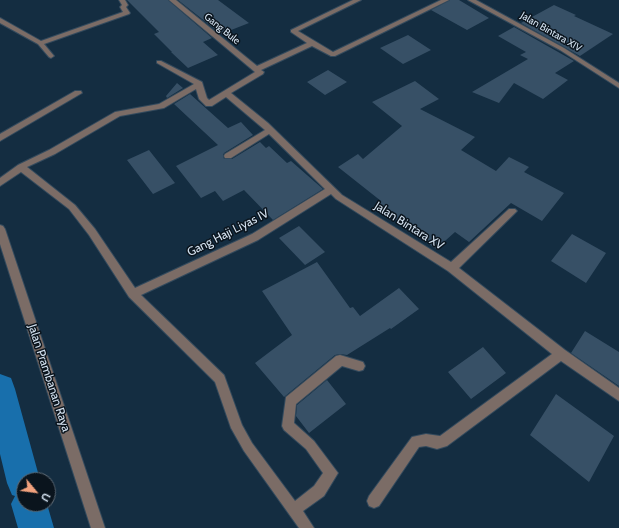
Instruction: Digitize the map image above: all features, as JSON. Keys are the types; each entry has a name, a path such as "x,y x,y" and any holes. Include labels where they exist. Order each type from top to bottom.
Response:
{"street":[{"path":"40,43 127,13 123,7 125,4 122,0"},
{"name":"Gang Bule","path":"172,0 258,71"},
{"path":"358,0 294,32 333,55 446,0"},
{"name":"Jalan Bintara XIV","path":"471,0 562,49 619,86"},
{"path":"0,20 40,43 51,56"},
{"path":"159,62 199,84 203,99 209,104 258,71 312,43"},
{"path":"0,183 22,166 52,152 118,114 161,106 199,84"},
{"path":"0,138 78,93"},
{"name":"Jalan Bintara XV","path":"226,93 270,130 339,197 452,268 561,354 619,395"},
{"path":"228,156 270,130"},
{"path":"22,166 72,208 92,232 133,294 220,378 237,428 248,447 307,528"},
{"name":"Gang Haji Liyas IV","path":"133,294 255,237 331,190"},
{"path":"452,268 512,211"},
{"name":"Jalan Prambanan Raya","path":"0,228 98,528"},
{"path":"374,501 416,441 426,440 437,443 443,442 561,354"},
{"path":"294,510 319,491 331,473 310,445 288,426 290,401 340,360 359,366"}],"building":[{"path":"127,0 168,0 212,38 203,42 218,55 188,68 154,34 159,32"},
{"path":"178,0 218,0 249,23 221,34"},
{"path":"450,0 459,0 489,18 467,30 431,10"},
{"path":"554,5 613,34 580,56 521,23"},
{"path":"514,27 574,61 555,73 568,80 543,99 514,83 499,103 472,92 528,59 520,55 526,52 498,36"},
{"path":"408,35 431,50 403,64 380,48"},
{"path":"328,70 347,82 325,95 307,82"},
{"path":"415,81 439,99 420,109 475,137 461,150 496,171 509,157 529,167 524,172 564,193 542,221 511,203 469,242 455,232 436,249 376,205 381,201 338,167 358,154 363,159 402,126 372,102"},
{"path":"177,83 183,88 167,98 166,96"},
{"path":"190,94 228,128 241,122 253,135 224,153 224,159 232,159 260,142 266,148 269,146 287,163 291,161 323,189 273,220 244,190 223,201 215,191 201,198 176,166 218,145 174,104"},
{"path":"149,150 175,183 153,194 127,160"},
{"path":"299,226 325,252 305,265 279,238"},
{"path":"572,234 606,253 586,283 551,261"},
{"path":"317,262 350,308 353,307 360,316 399,288 419,309 391,329 390,328 347,355 335,355 284,397 255,363 292,335 262,291"},
{"path":"585,331 619,352 619,386 571,353"},
{"path":"483,347 506,373 471,399 448,372"},
{"path":"327,380 346,404 309,433 296,416 297,405"},
{"path":"556,394 614,436 589,482 530,435"}],"waterway":[{"path":"0,389 21,472"},
{"path":"31,512 36,528"}]}
